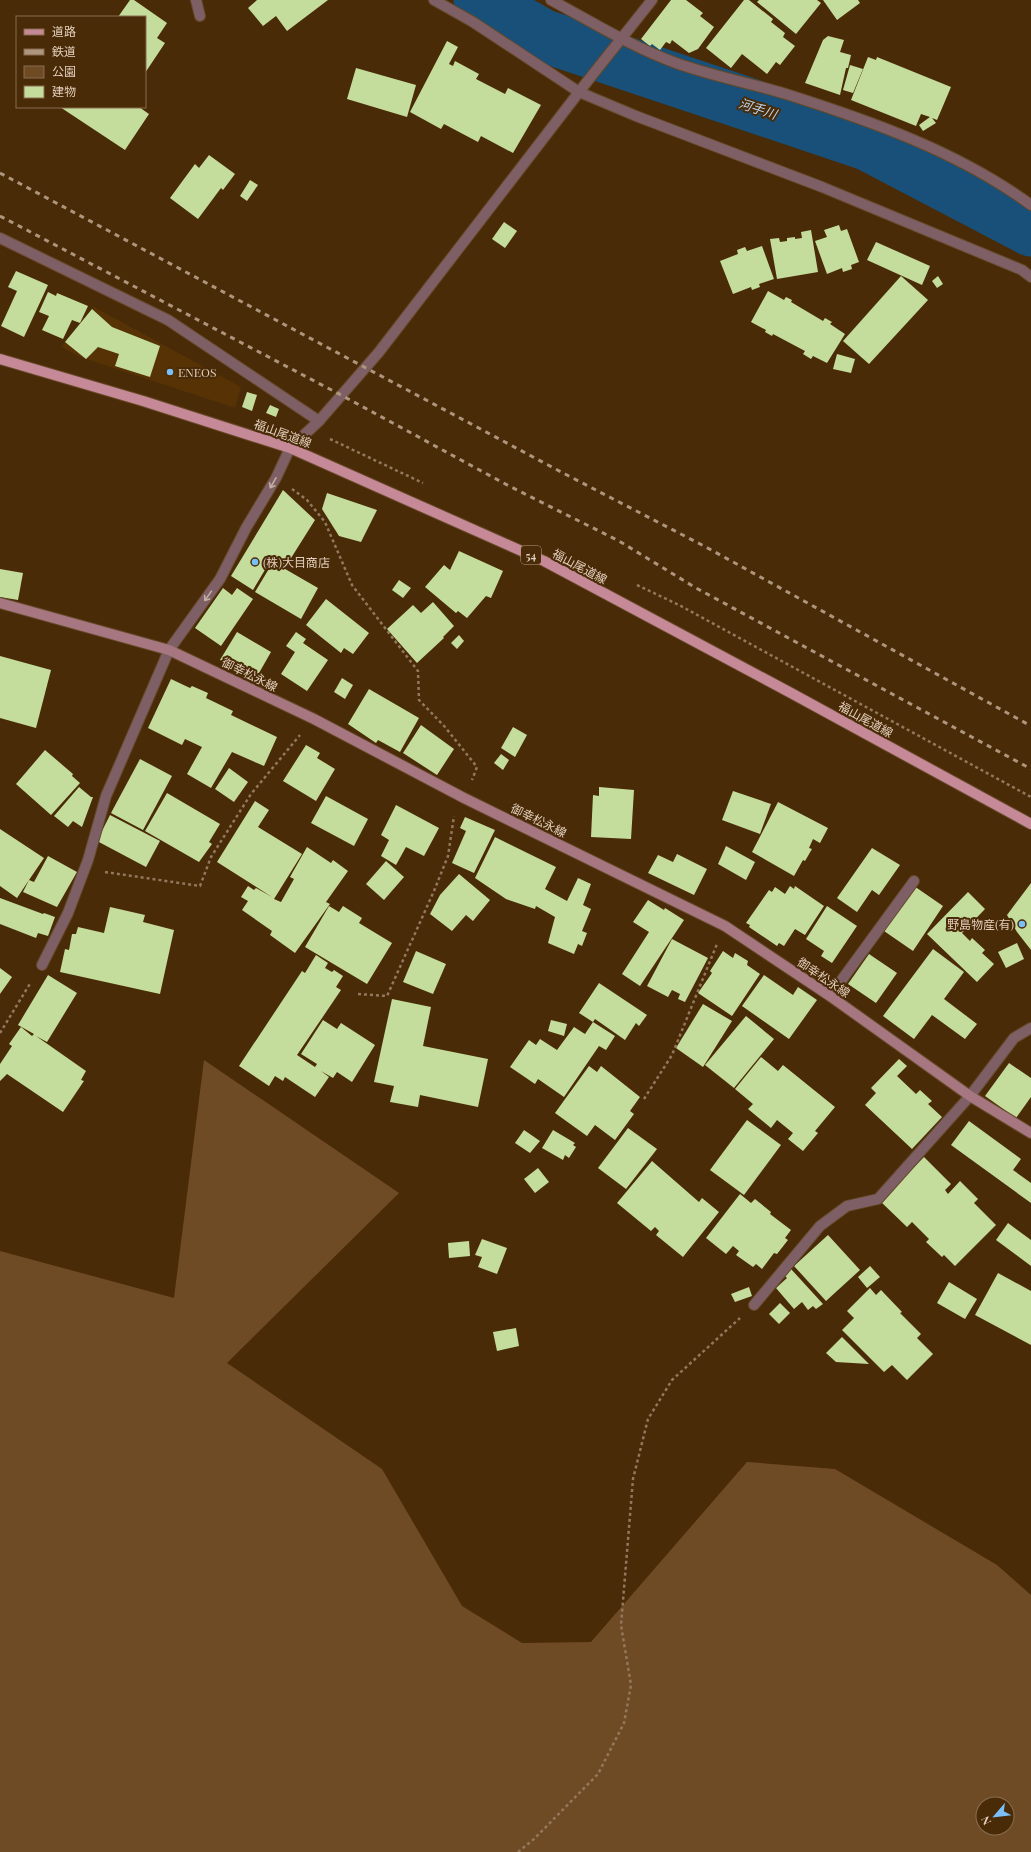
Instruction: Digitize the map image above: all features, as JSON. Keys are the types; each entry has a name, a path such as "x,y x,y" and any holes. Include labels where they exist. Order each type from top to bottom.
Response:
{"main road":[{"name":"福山尾道線","path":"0,359 143,401 290,448 544,561 798,696 1031,824"},
{"name":"御幸松永線","path":"0,603 169,650 314,719 464,798 725,926 830,996 970,1096 1031,1133"}],"street":[{"path":"196,0 200,16"},
{"path":"434,0 472,22 579,92 636,116 829,190 1022,270 1031,277"},
{"path":"551,0 621,38 676,63 786,94 876,124 941,153 1011,190 1031,205"},
{"path":"42,965 68,913 88,860 106,796 169,650 220,579 246,528 276,478 290,448 319,420 379,352 586,82 652,0"},
{"path":"0,238 168,320 319,420"},
{"path":"830,996 914,881"},
{"path":"754,1305 820,1226 847,1206 878,1199 970,1096 1014,1038 1031,1028"}],"path":[{"path":"276,478 307,500 325,522 352,585 418,671 419,700 444,727 477,767 464,798 454,814 448,856 387,996 358,994"},
{"path":"88,860 106,873 200,886 211,857 250,794 314,719"},
{"path":"644,1099 672,1055 725,926"},
{"path":"0,1033 42,965"},
{"path":"518,1852 534,1839 598,1774 624,1723 631,1685 621,1625 634,1479 648,1418 672,1380 754,1305"}],"shaded area":[{"name":"ENEOS","path":"94,307 241,387 235,408 80,357 61,347"}],"green space":[{"path":"204,1060 399,1193 227,1363 382,1469 462,1606 522,1643 591,1642 747,1462 835,1469 997,1565 1031,1595 1031,1852 0,1852 0,1251 174,1298"}],"building":[{"path":"130,0 134,0 167,23 157,38 165,43 146,72 146,16 119,16"},
{"path":"257,0 328,0 287,31 276,16 263,26 248,8"},
{"path":"671,0 686,0 703,13 700,16 714,27 698,49 689,53 672,40 670,44 666,42 660,50 652,44 650,46 641,39"},
{"path":"744,0 749,0 773,19 771,22 785,33 783,37 795,46 780,65 776,62 767,74 742,54 731,68 706,48"},
{"path":"759,0 817,0 821,3 796,34 757,2"},
{"path":"823,0 858,0 860,3 837,20"},
{"path":"828,36 844,40 840,52 851,55 848,68 846,68 840,95 805,83 823,40"},
{"path":"447,41 458,47 449,64 453,66 455,61 479,74 476,79 505,94 508,88 541,105 513,153 481,136 478,142 444,124 441,129 410,112"},
{"path":"868,57 876,60 877,57 951,87 937,120 932,118 936,123 923,131 919,125 930,117 921,114 916,126 851,100"},
{"path":"850,65 863,69 853,93 843,90"},
{"path":"356,68 416,85 407,117 347,99"},
{"path":"62,108 140,108 149,114 125,150"},
{"path":"209,155 235,174 223,190 221,188 198,219 170,198 195,164 199,168"},
{"path":"250,180 258,185 247,201 240,196"},
{"path":"504,222 517,231 505,248 492,239"},
{"path":"839,225 841,231 847,229 859,262 851,265 852,269 843,272 842,268 827,274 815,241 827,237 824,230"},
{"path":"811,230 818,272 777,279 770,239 779,238 780,242 787,241 787,238 802,238 801,232"},
{"path":"876,242 930,266 922,285 867,260"},
{"path":"762,246 774,279 759,284 760,287 752,290 751,287 733,294 720,261 738,254 737,250 745,247 747,251"},
{"path":"16,271 48,285 24,337 1,326 17,291 8,287"},
{"path":"901,276 928,300 869,364 843,341"},
{"path":"938,276 943,284 937,288 932,281"},
{"path":"768,291 784,300 786,297 792,300 791,302 823,321 825,318 832,322 830,324 845,334 827,363 813,356 811,359 803,354 805,351 773,334 772,336 765,332 766,330 751,322"},
{"path":"48,292 56,296 57,293 88,306 80,323 72,320 63,339 42,330 49,316 39,312"},
{"path":"92,309 112,327 160,346 150,377 115,366 119,354 98,347 86,359 65,342"},
{"path":"837,354 855,359 851,373 833,369"},
{"path":"247,392 257,395 252,411 242,407"},
{"path":"270,405 279,409 276,417 266,413"},
{"path":"283,490 315,520 286,566 272,558 253,590 231,576"},
{"name":"(株)大目商店","path":"327,493 377,510 361,542 339,536 322,509"},
{"path":"459,551 503,571 491,598 486,596 467,618 458,611 456,613 425,587 444,565 450,570"},
{"path":"273,562 318,588 301,619 255,592"},
{"path":"0,569 23,573 18,600 0,597"},
{"path":"399,580 411,588 403,598 392,590"},
{"path":"223,588 232,595 237,588 253,599 221,646 195,628"},
{"path":"326,599 369,633 353,654 344,648 341,653 306,625"},
{"path":"433,602 454,626 443,637 444,638 417,663 387,629 413,605 421,613"},
{"path":"237,632 271,652 255,680 220,660"},
{"path":"296,632 306,639 303,643 328,660 307,691 281,674 295,652 286,646"},
{"path":"459,635 464,641 457,649 451,643"},
{"path":"0,656 51,670 36,728 0,718"},
{"path":"342,678 353,685 345,699 334,692"},
{"path":"171,679 190,688 192,686 208,693 206,698 233,711 231,715 277,737 264,766 232,752 211,788 187,774 202,747 185,739 182,745 148,728"},
{"path":"369,689 419,718 400,752 378,740 376,743 348,724"},
{"path":"421,725 454,749 437,775 403,753"},
{"path":"513,727 527,735 515,757 501,748"},
{"path":"306,745 320,753 317,758 335,769 316,801 283,781"},
{"path":"45,750 73,774 72,776 80,783 51,815 16,784"},
{"path":"501,754 509,760 503,770 494,763"},
{"path":"140,759 172,776 143,830 111,813"},
{"path":"229,768 248,782 234,802 215,789"},
{"path":"79,787 93,797 82,827 73,821 68,827 54,816"},
{"path":"599,787 634,790 631,839 591,837 593,795 599,796"},
{"path":"733,791 771,804 760,834 722,820"},
{"path":"167,793 220,824 209,842 212,844 199,862 145,831"},
{"path":"326,796 368,819 354,846 311,823"},
{"path":"255,801 269,810 258,827 302,854 274,899 281,902 294,879 290,877 307,847 331,863 333,860 348,871 326,902 330,904 295,953 270,935 272,931 242,910 248,901 241,897 248,886 254,890 256,888 272,897 217,862"},
{"path":"778,802 828,828 820,843 813,839 809,848 812,849 805,861 803,860 794,876 752,852"},
{"path":"396,805 439,828 424,856 406,847 396,865 381,856 389,840 381,835"},
{"path":"110,815 160,841 146,867 97,841"},
{"path":"465,817 495,830 474,873 452,863 466,831 460,828"},
{"path":"0,829 44,858 17,898 0,886"},
{"path":"495,837 556,867 545,889 567,901 578,878 591,884 583,905 591,909 582,931 587,933 582,946 578,944 574,954 548,943 555,917 536,906 535,909 506,899 475,878"},
{"path":"726,846 755,862 746,880 718,864"},
{"path":"872,848 900,865 879,895 872,890 857,912 837,898"},
{"path":"677,854 707,869 694,895 648,873 658,855 673,862"},
{"path":"48,856 77,872 57,907 23,892 29,880 34,882"},
{"path":"386,861 404,877 384,900 366,884"},
{"path":"459,874 490,900 473,921 466,915 452,931 430,914 440,895"},
{"name":"野島物産(有)","path":"1031,883 1031,950 1017,932 1007,915"},
{"path":"790,886 794,889 795,886 824,906 805,935 795,929 784,946 779,943 777,946 749,927 750,925 746,923 769,890 772,892 775,887 785,894"},
{"path":"914,886 943,906 913,951 884,931"},
{"path":"968,892 985,909 962,933 970,941 972,938 985,950 982,953 994,964 977,982 927,934"},
{"path":"0,898 55,917 48,936 38,933 36,938 0,924"},
{"path":"648,900 664,910 665,908 684,920 640,986 622,974 649,932 633,922"},
{"path":"329,906 339,912 343,906 362,918 359,923 392,943 367,984 305,947"},
{"path":"827,906 857,926 832,963 821,956 824,951 806,939"},
{"path":"110,907 145,915 143,922 174,930 160,994 60,972 65,949 69,950 72,934 76,934 78,927 104,933"},
{"path":"672,939 708,958 685,1002 678,999 680,994 672,990 668,997 647,986"},
{"path":"1017,943 1024,959 1006,968 998,952"},
{"path":"933,949 964,972 944,999 977,1024 965,1039 932,1015 914,1039 883,1016"},
{"path":"416,951 446,964 433,994 403,982"},
{"path":"723,951 733,958 735,953 748,961 747,965 760,974 732,1016 698,993 712,973 710,971"},
{"path":"869,954 897,973 876,1003 848,984"},
{"path":"316,955 328,963 325,968 332,972 334,970 343,976 336,987 341,990 297,1055 315,1067 317,1064 301,1054 323,1020 337,1029 341,1023 375,1045 352,1082 337,1072 333,1078 321,1071 329,1077 315,1097 285,1077 283,1081 275,1076 269,1086 239,1066 302,971 305,973"},
{"path":"0,968 12,977 0,994"},
{"path":"48,975 77,993 47,1042 36,1036 86,1071 81,1080 84,1081 63,1112 7,1074 0,1081 0,1064 12,1046 9,1044 21,1027 32,1036 34,1034 18,1025"},
{"path":"764,975 793,995 798,987 817,1000 789,1039 742,1006"},
{"path":"599,983 647,1015 639,1026 636,1023 625,1040 595,1019 593,1022 579,1013"},
{"path":"392,999 431,1007 423,1046 488,1059 478,1107 420,1095 418,1107 390,1102 394,1086 374,1082"},
{"path":"703,1004 732,1021 703,1067 676,1048"},
{"path":"746,1016 774,1039 734,1088 705,1065"},
{"path":"551,1020 567,1024 564,1036 548,1031"},
{"path":"593,1022 615,1036 606,1050 599,1046 564,1097 538,1079 535,1084 510,1067 529,1040 536,1045 540,1039 557,1050 574,1027 585,1034"},
{"path":"761,1057 778,1071 783,1065 835,1107 815,1131 818,1133 803,1151 788,1139 793,1133 777,1120 771,1128 748,1109 753,1104 735,1089"},
{"path":"899,1059 907,1066 897,1076 916,1094 920,1090 932,1101 928,1104 942,1117 912,1149 865,1105 876,1093 871,1088"},
{"path":"1009,1063 1031,1078 1031,1097 1016,1118 985,1096"},
{"path":"589,1066 597,1072 601,1066 640,1097 630,1111 634,1114 615,1140 595,1125 587,1136 555,1113"},
{"path":"747,1120 781,1145 744,1195 710,1170"},
{"path":"969,1121 1021,1159 1013,1170 1031,1183 1031,1203 951,1145"},
{"path":"628,1128 657,1149 626,1189 598,1168"},
{"path":"524,1130 540,1141 530,1153 515,1143"},
{"path":"553,1130 575,1143 573,1145 576,1147 569,1158 565,1155 563,1160 542,1148"},
{"path":"924,1157 951,1184 945,1190 948,1194 960,1181 978,1199 974,1203 996,1225 955,1266 944,1255 942,1257 926,1242 929,1239 912,1222 907,1227 880,1201"},
{"path":"652,1161 699,1202 702,1198 719,1212 683,1257 656,1235 659,1231 655,1227 651,1231 617,1203"},
{"path":"538,1168 549,1182 535,1193 524,1179"},
{"path":"740,1194 751,1203 755,1199 771,1212 770,1214 791,1230 785,1238 788,1240 777,1254 774,1253 762,1269 756,1264 753,1267 736,1255 739,1251 733,1246 726,1254 706,1238"},
{"path":"1008,1223 1031,1240 1031,1266 996,1240"},
{"path":"828,1235 860,1270 826,1301 794,1266"},
{"path":"482,1239 507,1248 497,1274 478,1267 482,1257 475,1255"},
{"path":"469,1241 470,1256 449,1258 448,1243"},
{"path":"870,1266 880,1277 867,1288 858,1277"},
{"path":"791,1269 823,1304 816,1309 813,1306 808,1310 802,1302 794,1309 776,1288 787,1278 784,1275"},
{"path":"998,1273 1031,1291 1031,1345 975,1315"},
{"path":"949,1282 977,1299 965,1319 937,1303"},
{"path":"749,1287 752,1296 735,1302 731,1294"},
{"path":"870,1288 876,1295 881,1290 902,1312 900,1313 921,1334 917,1338 933,1354 907,1380 892,1365 884,1372 842,1330 854,1318 847,1311"},
{"path":"780,1303 790,1313 779,1324 769,1314"},
{"path":"516,1328 519,1346 497,1351 493,1332"},
{"path":"842,1337 869,1364 836,1362 826,1353"}],"waterway":[{"name":"河手川","path":"480,0 544,36 867,144 1031,230"}],"railway":[{"path":"0,173 565,474 704,546 1031,726"},
{"path":"0,216 341,395 509,486 619,541 696,588 1031,769"}],"place":[{"name":"ENEOS","path":"170,372"},
{"name":"(株)大目商店","path":"255,562"},
{"name":"野島物産(有)","path":"1022,924"}]}
